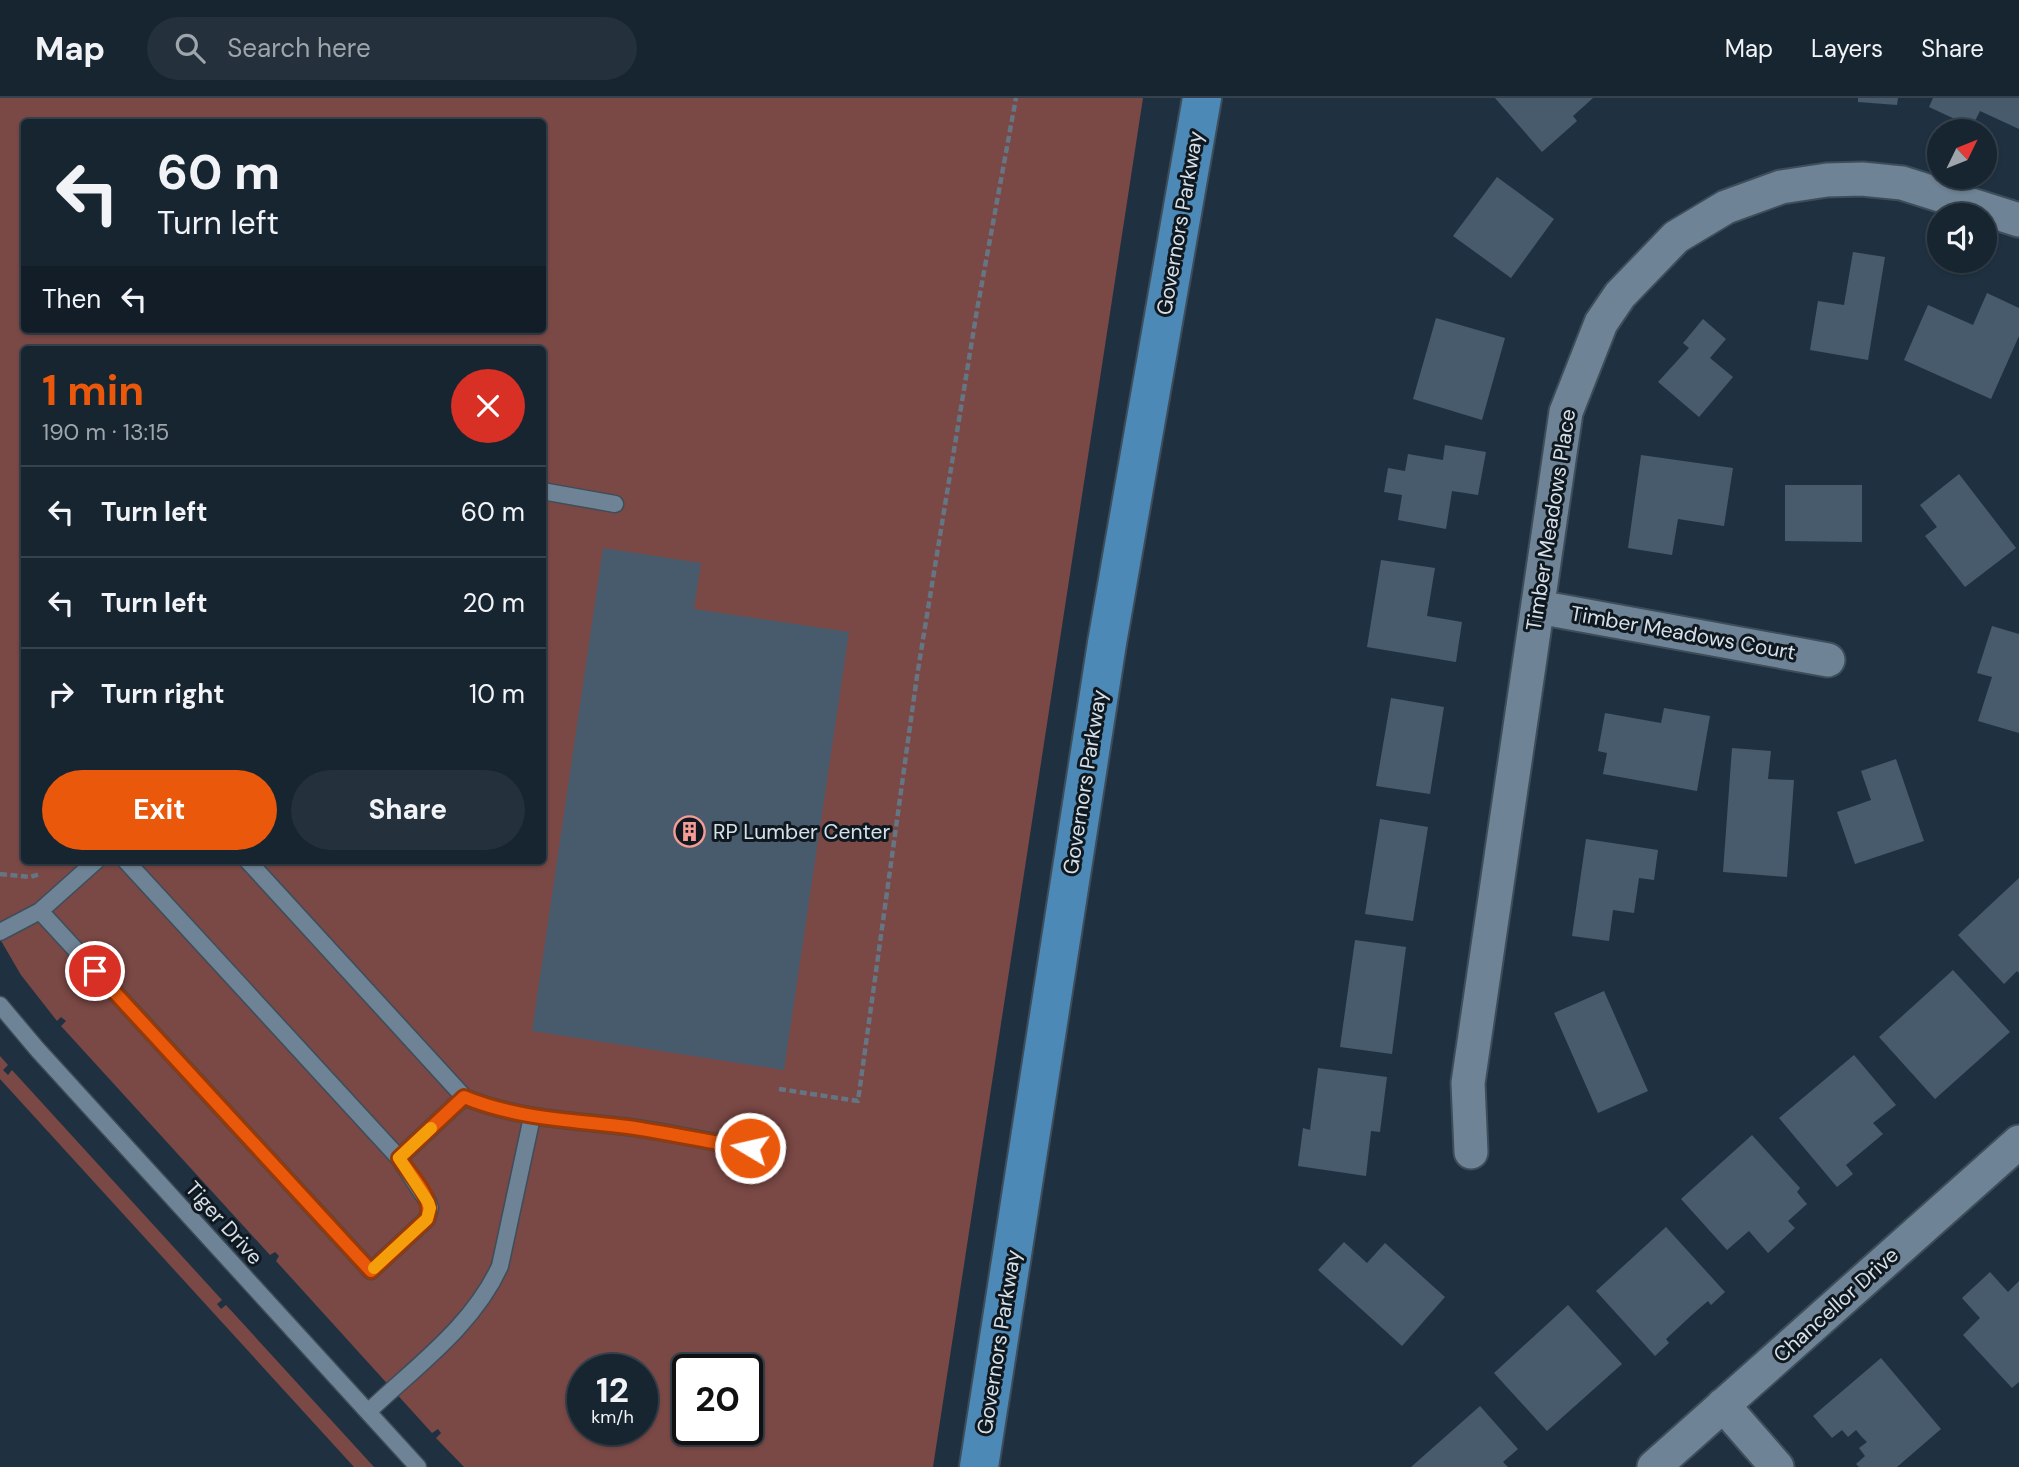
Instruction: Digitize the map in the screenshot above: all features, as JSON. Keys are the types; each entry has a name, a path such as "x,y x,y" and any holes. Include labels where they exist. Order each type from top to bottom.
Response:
{"main road":[{"name":"Governors Parkway","path":"979,1467 1107,643 1202,98"}],"street":[{"name":"Timber Meadows Place","path":"1471,1152 1468,1083 1566,412 1601,323 1620,295 1676,237 1726,207 1781,187 1827,180 1862,179 1902,183 2019,220"},
{"name":"Timber Meadows Court","path":"1538,607 1828,660"},
{"name":"Chancellor Drive","path":"1654,1467 2019,1142"},
{"path":"1723,1405 1777,1467"}],"lane":[{"path":"546,492 615,504"},
{"path":"0,932 40,911 93,864"},
{"path":"40,911 371,1271 427,1219 428,1202 399,1158 129,864"},
{"path":"251,864 464,1097 487,1107 532,1117 629,1127 750,1148"},
{"name":"Tiger Drive","path":"0,1005 46,1059 418,1467"},
{"path":"399,1158 464,1097"},
{"path":"368,1412 457,1329 490,1288 500,1266 532,1117"}],"path":[{"path":"779,1089 858,1101 917,676 977,310 1016,98"},
{"path":"0,874 30,877 44,873"}],"shaded area":[{"path":"0,98 1143,98 933,1467 464,1467 436,1438 441,1433 438,1429 432,1433 276,1261 279,1256 275,1252 270,1255 61,1026 66,1021 61,1017 57,1021 21,975 0,939"},
{"path":"0,1056 8,1065 3,1070 8,1075 12,1070 222,1300 217,1304 221,1309 226,1305 374,1467 354,1467 0,1079"}],"building":[{"path":"1495,98 1593,98 1573,116 1577,121 1542,152"},
{"path":"1858,98 1898,98 1897,105 1858,102"},
{"path":"1933,98 2019,98 2019,129 1980,111 1976,119 1955,119 1929,107"},
{"path":"1497,177 1554,219 1511,278 1453,236"},
{"path":"1853,252 1885,257 1868,360 1810,350 1818,301 1844,305"},
{"path":"1987,293 2019,308 2019,336 1991,399 1904,360 1928,305 1973,325"},
{"path":"1436,318 1505,338 1482,420 1413,399"},
{"path":"1703,319 1726,339 1710,358 1733,377 1699,417 1658,382 1689,348 1683,343"},
{"path":"1445,445 1486,452 1478,495 1452,491 1446,529 1398,520 1402,495 1384,492 1388,468 1405,471 1408,454 1443,460"},
{"path":"1641,455 1733,468 1724,526 1678,519 1672,555 1628,548"},
{"path":"1959,474 2016,548 1965,587 1925,536 1937,527 1920,505"},
{"path":"1785,485 1862,485 1862,542 1785,541"},
{"name":"RP Lumber Center","path":"603,548 701,563 694,609 849,632 784,1070 532,1031"},
{"path":"1381,560 1435,568 1427,616 1462,622 1456,662 1367,647"},
{"path":"1992,626 2019,634 2019,733 1978,721 1992,677 1977,673"},
{"path":"1391,698 1444,707 1430,794 1376,786"},
{"path":"1664,708 1710,716 1697,791 1603,774 1607,753 1598,751 1605,713 1661,723"},
{"path":"1732,748 1771,751 1768,779 1794,780 1787,877 1723,872"},
{"path":"1896,759 1924,841 1855,864 1837,812 1871,800 1861,771"},
{"path":"1380,819 1428,827 1413,921 1365,914"},
{"path":"1586,839 1658,850 1654,880 1639,878 1634,913 1613,910 1609,941 1572,936"},
{"path":"2019,878 2019,973 2017,971 2004,984 1958,935"},
{"path":"1355,940 1406,947 1392,1054 1340,1047"},
{"path":"1953,970 2010,1032 1935,1099 1879,1037"},
{"path":"1604,991 1648,1091 1598,1113 1554,1013"},
{"path":"1854,1055 1896,1105 1873,1123 1883,1134 1846,1165 1853,1174 1837,1187 1779,1118"},
{"path":"1318,1068 1387,1077 1380,1132 1371,1131 1366,1176 1298,1166 1303,1128 1310,1130"},
{"path":"1752,1135 1800,1188 1797,1192 1807,1204 1788,1221 1795,1228 1768,1253 1749,1231 1727,1250 1681,1199"},
{"path":"1666,1227 1725,1292 1711,1305 1708,1301 1694,1313 1666,1339 1669,1343 1655,1356 1596,1291"},
{"path":"1344,1242 1367,1263 1385,1243 1445,1297 1402,1346 1318,1270"},
{"path":"1990,1272 2008,1292 2019,1281 2019,1382 2012,1388 1963,1335 1980,1318 1962,1298"},
{"path":"1568,1305 1622,1364 1547,1431 1494,1373"},
{"path":"1881,1358 1941,1429 1897,1467 1859,1467 1856,1464 1865,1456 1859,1448 1867,1442 1856,1430 1848,1437 1842,1430 1832,1438 1813,1416"},
{"path":"1480,1406 1518,1449 1503,1462 1508,1467 1411,1467"}],"slow traffic":[{"path":"374,1268 427,1219 430,1208 428,1202 399,1158 431,1128"}],"place":[{"name":"RP Lumber Center","path":"690,832"}],"route":[{"path":"95,971 371,1271 427,1219 429,1214 428,1202 399,1158 464,1097 487,1107 532,1117 629,1127 750,1148"}]}
